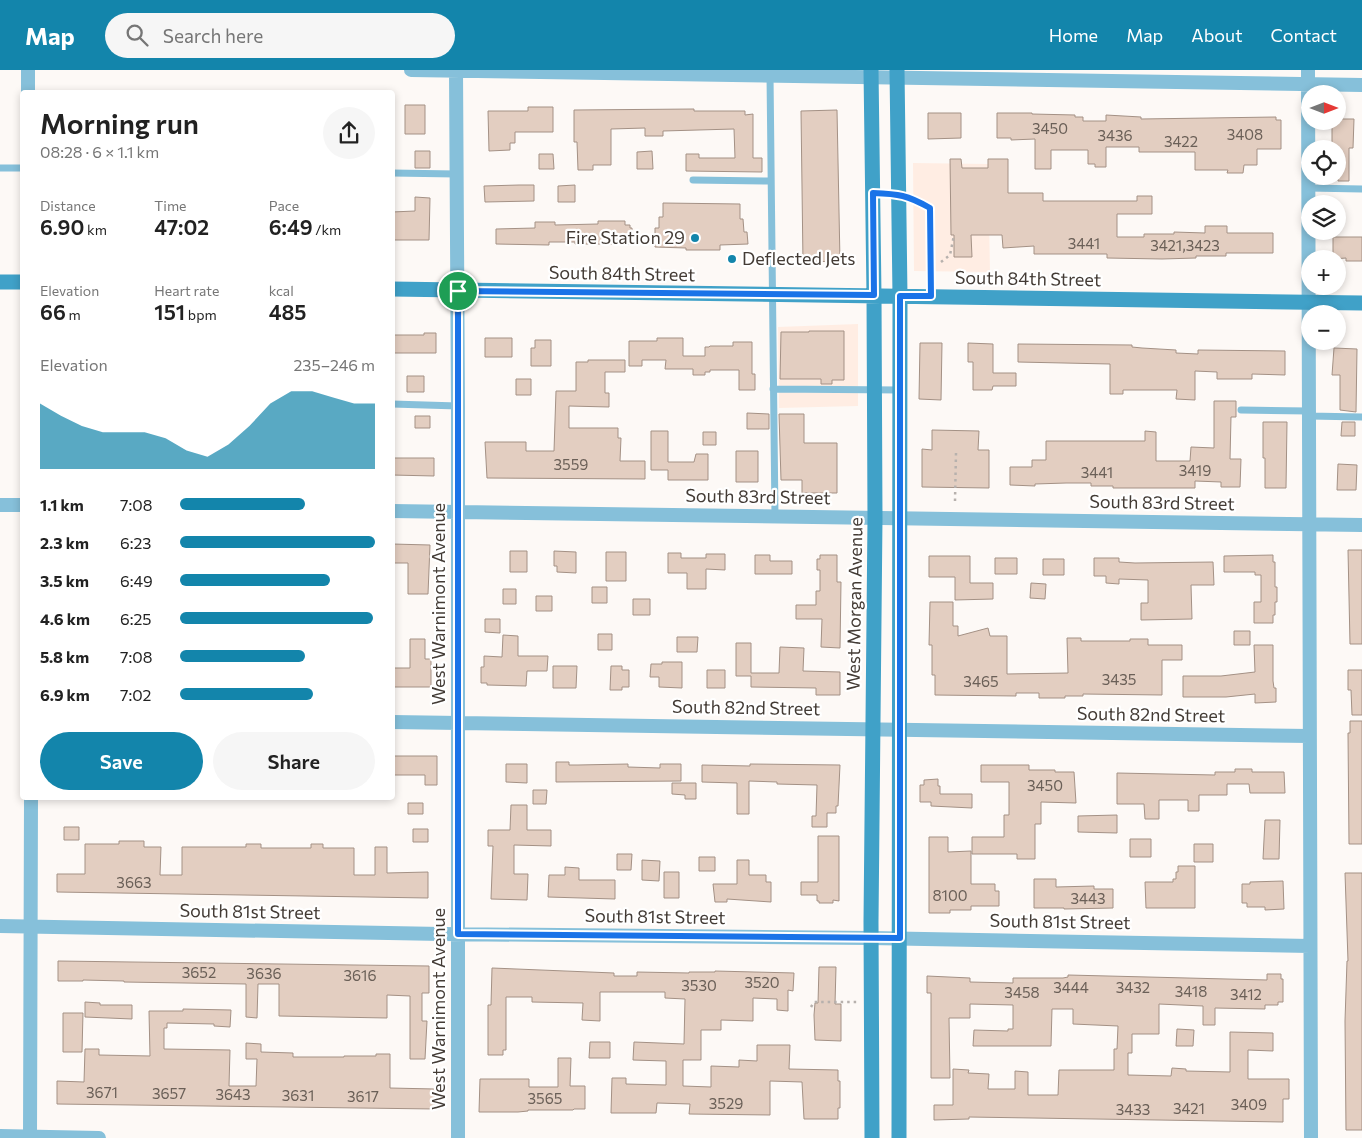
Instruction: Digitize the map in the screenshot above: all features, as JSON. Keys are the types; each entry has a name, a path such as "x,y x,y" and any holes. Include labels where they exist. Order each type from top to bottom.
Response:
{"street":[{"path":"28,70 28,90"},
{"path":"411,70 897,74 1362,86"},
{"name":"West Warnimont Avenue","path":"456,70 458,291 458,1138"},
{"path":"1308,70 1311,1138"},
{"name":"West Morgan Avenue","path":"871,74 874,295 872,1138"},
{"path":"897,74 900,296 899,1138"},
{"path":"0,282 20,282"},
{"name":"South 84th Street","path":"395,289 1362,302"},
{"path":"0,505 20,505"},
{"name":"South 83rd Street","path":"395,511 1362,524"},
{"name":"South 82nd Street","path":"395,722 1309,736"},
{"path":"30,1137 31,800"},
{"name":"South 81st Street","path":"0,926 458,934 900,938 1310,946"},
{"path":"0,1136 99,1138"}],"lane":[{"path":"770,73 775,516"},
{"path":"0,168 20,168"},
{"path":"395,173 456,174"},
{"path":"693,180 771,180"},
{"path":"1308,188 1362,189"},
{"path":"873,193 898,194 912,198 930,208 931,296"},
{"path":"773,389 900,390"},
{"path":"395,404 458,406"},
{"path":"1241,410 1362,417"}],"path":[{"path":"931,272 950,255 954,235"},
{"path":"955,501 956,453"},
{"path":"811,1007 814,1002 860,1002"}],"shaded area":[{"path":"913,163 988,164 990,272 914,271"},
{"path":"858,324 858,406 779,408 778,327"}],"building":[{"path":"405,105 425,105 425,134 405,134"},
{"path":"528,107 553,107 553,132 515,132 515,143 510,143 510,150 489,151 488,111 528,111"},
{"path":"694,109 694,111 745,111 745,115 753,114 753,158 762,158 762,172 686,171 686,154 699,154 699,158 735,158 734,129 663,131 663,136 645,136 645,128 611,129 611,165 593,165 593,170 578,170 577,142 574,142 574,110"},
{"path":"837,110 840,261 803,262 801,111"},
{"path":"928,113 961,113 961,138 928,139"},
{"path":"997,113 1075,115 1075,117 1083,117 1083,121 1106,121 1106,115 1141,117 1141,119 1276,117 1276,120 1281,120 1281,149 1257,149 1257,165 1244,165 1243,173 1227,173 1228,170 1195,170 1195,152 1139,152 1139,147 1106,147 1106,167 1095,167 1095,164 1088,164 1088,150 1051,150 1051,169 1035,169 1035,139 1011,140 1011,138 997,138"},
{"path":"1346,119 1354,119 1353,148 1349,148 1349,181 1346,181 1346,140 1332,140 1332,130 1346,130"},
{"path":"415,151 430,151 430,168 415,168"},
{"path":"652,151 653,169 637,169 637,152"},
{"path":"539,154 553,154 554,169 539,169"},
{"path":"950,159 961,159 962,168 988,168 988,159 1008,159 1008,193 1043,193 1043,201 1137,201 1137,196 1152,196 1152,214 1117,214 1117,237 1144,237 1144,234 1174,234 1174,232 1205,233 1205,226 1227,226 1227,233 1273,233 1273,253 1226,253 1226,256 1162,259 1107,258 1107,254 1034,254 1034,246 1003,248 1002,235 971,235 972,257 954,257 954,235 951,235"},
{"path":"534,185 534,201 485,202 484,186"},
{"path":"575,185 575,202 558,202 558,186"},
{"path":"415,197 430,198 429,240 395,240 395,212 415,211"},
{"path":"663,203 740,204 740,219 743,219 744,232 747,232 748,244 720,245 720,250 686,250 686,248 655,247 655,228 659,228 659,217 663,217"},
{"path":"598,221 625,221 625,225 630,225 630,228 632,228 632,244 549,242 549,245 496,244 496,229 535,228 535,222 555,222 555,225 598,224"},
{"path":"1346,237 1362,237 1362,261 1346,261 1346,250 1333,250 1333,240 1346,240"},
{"path":"844,331 844,380 832,380 832,384 821,384 821,379 780,379 781,332"},
{"path":"424,333 436,333 436,353 395,353 395,335 424,335"},
{"path":"485,338 512,338 512,357 485,357"},
{"path":"657,338 683,338 683,356 705,356 705,347 733,346 733,342 752,342 752,374 755,374 755,390 739,390 739,370 710,370 710,372 705,372 705,375 693,375 693,369 665,369 666,360 642,360 642,366 629,366 629,341 657,341"},
{"path":"535,340 551,340 551,366 531,366 531,348 535,348"},
{"path":"920,343 942,343 941,400 919,399"},
{"path":"968,343 993,344 993,373 1016,373 1016,386 993,386 992,390 973,390 973,362 968,362"},
{"path":"1018,344 1132,345 1132,347 1176,350 1176,353 1198,354 1198,350 1285,351 1285,375 1252,374 1252,379 1217,379 1217,372 1195,371 1195,400 1176,399 1177,390 1123,390 1123,394 1110,394 1110,364 1018,362"},
{"path":"1357,349 1356,412 1340,410 1340,375 1332,375 1334,350"},
{"path":"588,360 625,360 625,372 605,372 605,393 609,393 609,407 569,406 569,428 618,428 618,438 621,438 620,461 645,461 645,479 487,478 485,442 526,442 526,451 554,451 556,391 576,391 576,362 588,362"},
{"path":"407,376 424,376 424,392 407,392"},
{"path":"516,379 531,379 531,395 516,395"},
{"path":"1214,401 1236,401 1236,417 1231,417 1230,459 1241,459 1240,487 1221,487 1221,482 1195,481 1195,488 1113,488 1113,486 1091,486 1091,483 1035,484 1035,486 1010,485 1010,467 1032,467 1032,460 1046,460 1046,441 1145,441 1145,431 1156,432 1156,461 1190,461 1191,447 1214,448"},
{"path":"747,413 769,414 769,429 747,429"},
{"path":"779,414 804,414 804,443 837,443 837,493 802,493 802,480 781,480"},
{"path":"415,416 430,416 430,428 415,428"},
{"path":"1263,422 1287,422 1286,488 1265,488"},
{"path":"1342,422 1355,422 1355,436 1341,436"},
{"path":"932,430 979,431 978,450 989,450 989,488 922,487 922,449 932,450"},
{"path":"651,431 668,431 668,462 694,462 696,454 708,454 708,480 668,480 668,470 651,470"},
{"path":"703,432 716,432 716,445 703,445"},
{"path":"736,451 758,451 758,482 736,482"},
{"path":"395,458 434,458 434,476 395,475"},
{"path":"1338,464 1357,465 1356,490 1337,490"},
{"path":"395,544 430,545 428,594 408,594 408,563 395,563"},
{"path":"1348,550 1362,550 1362,644 1350,644"},
{"path":"510,551 527,551 527,572 510,572"},
{"path":"554,551 576,552 576,573 557,572 557,566 554,566"},
{"path":"606,552 626,552 626,581 606,581"},
{"path":"668,553 681,553 681,558 706,558 706,554 725,554 725,570 706,569 706,589 687,589 687,573 668,573"},
{"path":"755,555 770,555 770,561 792,561 792,574 755,574"},
{"path":"820,555 837,555 837,582 841,582 840,648 821,647 822,619 796,619 796,605 816,605 816,591 820,591 820,570 817,570 817,559 820,559"},
{"path":"1273,555 1277,602 1275,602 1273,623 1254,623 1254,602 1261,602 1261,575 1255,575 1255,572 1224,572 1224,556"},
{"path":"929,556 970,556 970,583 993,583 993,599 955,600 955,577 929,577"},
{"path":"995,558 1017,558 1017,574 995,574"},
{"path":"1094,558 1119,558 1119,562 1135,563 1213,562 1214,585 1191,585 1192,619 1141,620 1141,603 1148,603 1148,580 1119,579 1119,584 1106,583 1106,576 1094,576"},
{"path":"1043,559 1064,559 1064,575 1043,575"},
{"path":"1031,583 1046,584 1045,599 1030,598"},
{"path":"592,587 607,587 607,603 592,603"},
{"path":"503,589 516,589 516,604 503,604"},
{"path":"536,596 552,596 552,611 536,611"},
{"path":"633,599 650,599 650,615 633,615"},
{"path":"930,602 953,602 953,626 958,626 958,636 988,628 990,636 1007,636 1007,674 1068,673 1067,638 1081,638 1081,641 1148,639 1148,645 1182,645 1182,660 1162,660 1162,695 1083,694 1083,696 1065,696 1065,698 1039,698 1039,693 1016,693 1016,696 935,695 935,675 932,675 932,645 929,645"},
{"path":"485,619 500,619 500,633 485,632"},
{"path":"1234,631 1250,631 1250,645 1234,645"},
{"path":"598,634 612,634 612,650 598,650"},
{"path":"503,635 518,636 518,656 548,656 547,671 527,671 526,686 487,685 487,683 481,683 481,667 484,667 484,656 502,657"},
{"path":"677,637 698,637 697,652 677,652"},
{"path":"410,639 425,639 425,659 431,659 431,687 395,687 395,668 410,668"},
{"path":"736,643 751,643 751,673 779,673 780,647 804,648 803,671 840,672 840,695 816,695 816,688 751,687 751,676 736,676"},
{"path":"1254,645 1273,645 1273,681 1274,688 1276,688 1276,702 1255,703 1255,694 1226,697 1183,697 1183,676 1221,676 1255,672"},
{"path":"662,662 682,662 682,688 659,687 659,677 650,677 651,664 662,664"},
{"path":"553,666 577,666 576,688 553,688"},
{"path":"611,666 622,666 622,670 629,670 629,687 622,687 622,690 610,690"},
{"path":"707,670 725,670 725,688 707,688"},
{"path":"1348,670 1362,670 1362,715 1352,715 1351,690 1348,690"},
{"path":"1350,721 1362,721 1362,844 1349,844 1348,733 1350,733"},
{"path":"395,756 437,756 437,785 425,785 425,775 395,775"},
{"path":"556,762 569,762 569,765 628,764 628,767 660,768 660,764 681,764 681,781 556,782"},
{"path":"506,764 527,764 527,783 506,782"},
{"path":"750,764 840,765 838,806 836,806 836,813 827,813 827,827 812,827 812,816 816,816 817,785 749,781 749,814 737,814 737,783 702,782 702,765 750,766"},
{"path":"981,765 1029,765 1029,770 1074,772 1076,803 1041,802 1041,824 1035,824 1035,859 1017,859 1017,854 972,854 972,837 1004,837 1004,815 1009,815 1009,782 981,782"},
{"path":"1235,769 1252,769 1252,772 1284,772 1285,793 1250,793 1249,784 1227,784 1227,795 1199,795 1199,811 1188,811 1188,800 1159,800 1159,819 1145,819 1144,804 1117,804 1117,773 1215,775 1215,772 1235,772"},
{"path":"938,779 940,794 972,794 972,808 931,806 931,802 920,802 920,785 924,785 924,780"},
{"path":"672,783 696,783 696,799 685,799 685,795 672,794"},
{"path":"533,790 547,790 546,804 533,804"},
{"path":"408,803 423,803 423,814 408,814"},
{"path":"511,805 527,805 527,830 551,830 551,846 514,845 514,874 528,874 527,900 491,899 493,846 488,846 488,830 510,830"},
{"path":"1117,815 1117,833 1078,832 1078,816"},
{"path":"1265,820 1280,820 1279,859 1263,859"},
{"path":"64,827 79,827 79,840 64,840"},
{"path":"413,829 428,829 428,842 413,842"},
{"path":"818,836 839,836 839,901 833,900 833,903 819,903 817,895 801,895 801,882 818,882"},
{"path":"929,837 948,837 948,852 971,851 971,884 995,884 995,891 999,891 999,906 971,906 971,910 929,913"},
{"path":"1130,839 1151,839 1151,857 1130,857"},
{"path":"119,841 144,841 144,847 161,847 160,875 182,875 182,847 246,847 246,844 261,844 261,848 311,848 311,844 323,844 323,848 354,848 354,875 375,875 375,847 387,847 387,873 428,872 428,898 57,892 57,874 85,874 85,844 119,844"},
{"path":"1194,844 1213,844 1213,862 1194,862"},
{"path":"617,854 632,854 631,870 617,870"},
{"path":"699,857 715,857 715,871 699,871"},
{"path":"642,860 660,861 659,881 642,880"},
{"path":"737,860 749,860 749,875 766,875 766,882 771,882 771,902 727,899 727,902 715,902 713,884 737,884"},
{"path":"1178,866 1195,866 1195,908 1146,908 1145,882 1173,882 1173,879 1176,879"},
{"path":"565,867 579,868 579,880 615,880 615,899 548,897 549,875 565,875"},
{"path":"664,872 679,872 679,898 664,898"},
{"path":"1345,873 1362,873 1362,1130 1346,1130 1345,1021 1348,961"},
{"path":"1034,879 1056,879 1056,887 1094,886 1094,889 1113,889 1113,908 1034,908"},
{"path":"1283,881 1284,909 1265,910 1265,907 1247,907 1247,903 1242,903 1242,884"},
{"path":"58,961 429,966 429,993 422,993 422,1021 427,1021 425,1059 410,1059 410,996 387,995 387,1018 279,1016 279,984 258,984 257,1018 246,1017 246,984 58,981"},
{"path":"819,967 836,967 835,1004 841,1004 841,1041 815,1040 814,1015 815,1003 818,1003"},
{"path":"492,968 614,973 614,976 637,976 637,972 794,973 793,991 788,990 788,1011 777,1010 777,999 753,998 753,1021 721,1020 721,1030 701,1030 701,1060 683,1060 683,1086 711,1087 711,1066 739,1067 739,1060 757,1061 757,1045 790,1045 789,1069 838,1070 840,1108 838,1108 838,1119 804,1119 802,1082 770,1081 770,1115 689,1114 690,1104 657,1103 656,1113 611,1113 612,1078 626,1078 626,1084 666,1085 666,1061 633,1060 634,1042 684,1044 685,999 665,998 665,992 600,992 600,1021 582,1020 583,1003 532,1002 532,997 506,997 506,1050 503,1050 503,1055 488,1055 488,1005 491,1005"},
{"path":"1267,974 1281,974 1281,979 1283,979 1283,1002 1278,1002 1278,1005 1265,1005 1265,1009 1215,1008 1215,1025 1203,1025 1203,1006 1159,1004 1159,1034 1132,1034 1132,1053 1128,1053 1128,1075 1171,1076 1172,1068 1186,1069 1186,1071 1230,1072 1230,1032 1273,1033 1273,1051 1248,1050 1248,1079 1289,1079 1289,1099 1283,1099 1283,1122 969,1117 969,1119 934,1120 934,1105 953,1105 953,1069 969,1070 968,1073 989,1074 988,1089 1015,1089 1015,1071 1028,1072 1028,1095 1058,1095 1059,1070 1114,1070 1114,1049 1117,1049 1118,1026 1073,1024 1073,1009 1052,1009 1051,1046 973,1046 974,1030 1008,1031 1008,1029 1013,1029 1013,1005 970,1004 970,1018 949,1018 950,1078 931,1078 931,993 927,993 927,976 970,978 970,982 1013,983 1013,978 1063,978 1068,977 1068,975 1267,980"},
{"path":"85,1002 100,1003 100,1005 132,1005 132,1019 85,1017"},
{"path":"183,1009 231,1010 230,1027 214,1026 214,1024 167,1023 167,1028 164,1028 164,1049 230,1050 229,1086 256,1086 257,1059 246,1059 246,1043 261,1044 261,1052 293,1053 293,1057 344,1057 390,1054 390,1088 435,1089 435,1109 57,1104 57,1081 84,1082 85,1049 99,1049 99,1055 150,1056 149,1011 183,1011"},
{"path":"63,1013 83,1013 82,1052 63,1052"},
{"path":"1177,1029 1194,1030 1193,1046 1176,1046"},
{"path":"590,1042 610,1042 610,1058 589,1058"},
{"path":"558,1058 571,1058 570,1086 585,1086 585,1109 479,1112 480,1079 529,1079 529,1087 558,1087"}],"place":[{"name":"Fire Station 29","path":"695,238"},
{"name":"Deflected Jets","path":"732,259"}],"route":[{"path":"873,193 898,194 912,198 930,208 931,296 900,296 900,938 458,934 458,291 874,295 873,193"}]}
